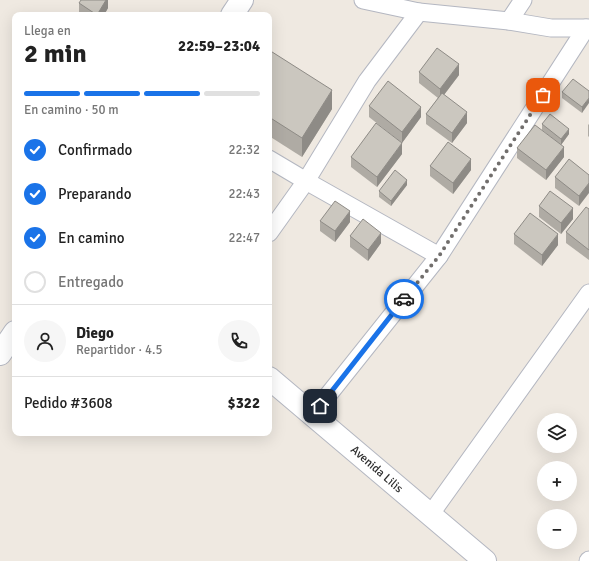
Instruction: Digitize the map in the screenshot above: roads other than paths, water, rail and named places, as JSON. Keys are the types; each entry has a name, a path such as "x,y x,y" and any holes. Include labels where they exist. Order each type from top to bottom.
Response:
{"main road":[{"path":"234,12 242,0"},
{"path":"0,354 12,336"},
{"name":"Avenida Lilis","path":"272,380 485,561"}],"street":[{"path":"363,0 399,9 419,12 509,21 551,28 588,28"},
{"path":"509,21 523,0"},
{"path":"272,229 306,182 367,81 419,12"},
{"path":"313,414 439,256 588,28"},
{"path":"272,161 306,182 439,256"},
{"path":"430,515 589,293"}]}
